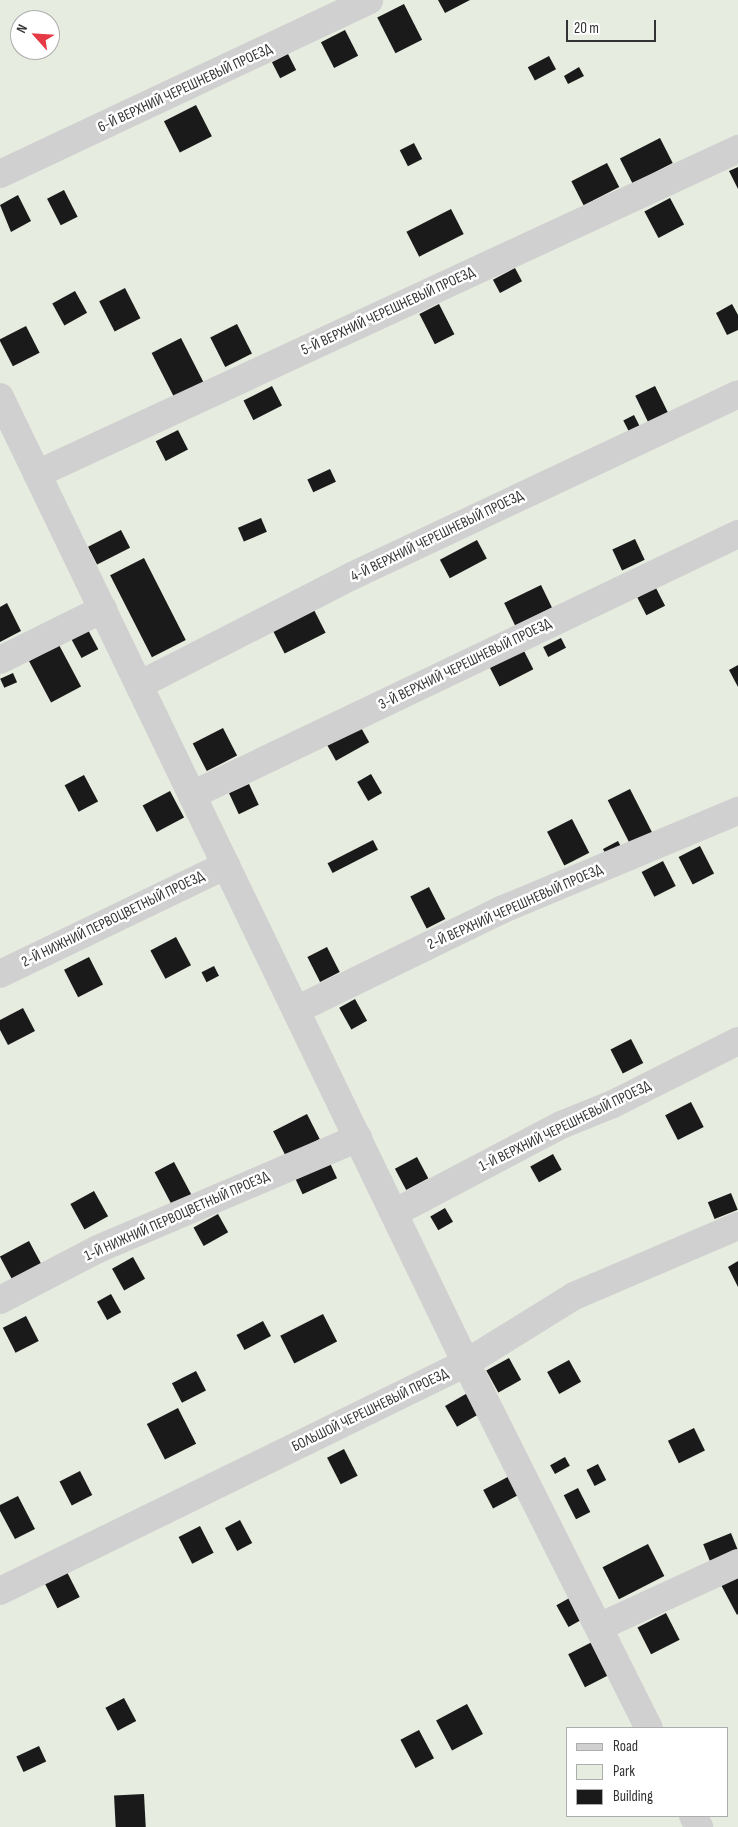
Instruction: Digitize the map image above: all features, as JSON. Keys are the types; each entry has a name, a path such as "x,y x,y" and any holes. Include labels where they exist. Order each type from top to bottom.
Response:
{"lane":[{"name":"6-Й ВЕРХНИЙ ЧЕРЕШНЕВЫЙ ПРОЕЗД","path":"0,174 369,0"},
{"name":"5-Й ВЕРХНИЙ ЧЕРЕШНЕВЫЙ ПРОЕЗД","path":"37,474 738,149"},
{"name":"4-Й ВЕРХНИЙ ЧЕРЕШНЕВЫЙ ПРОЕЗД","path":"139,685 352,576 738,394"},
{"path":"0,397 466,1363 649,1727"},
{"name":"3-Й ВЕРХНИЙ ЧЕРЕШНЕВЫЙ ПРОЕЗД","path":"192,795 738,534"},
{"path":"0,660 103,609"},
{"name":"2-Й ВЕРХНИЙ ЧЕРЕШНЕВЫЙ ПРОЕЗД","path":"296,1010 501,910 738,811"},
{"name":"2-Й НИЖНИЙ ПЕРВОЦВЕТНЫЙ ПРОЕЗД","path":"0,974 226,865"},
{"name":"1-Й ВЕРХНИЙ ЧЕРЕШНЕВЫЙ ПРОЕЗД","path":"394,1213 561,1125 613,1104 738,1041"},
{"name":"1-Й НИЖНИЙ ПЕРВОЦВЕТНЫЙ ПРОЕЗД","path":"0,1300 98,1249 358,1138"},
{"name":"БОЛЬШОЙ ЧЕРЕШНЕВЫЙ ПРОЕЗД","path":"0,1591 466,1363 574,1296 738,1226"},
{"path":"599,1627 738,1563"}],"green space":[{"path":"0,0 738,0 738,1827 0,1827"}],"building":[{"path":"438,0 470,0 445,13"},
{"path":"404,4 422,40 395,53 377,18"},
{"path":"345,30 358,56 334,68 321,42"},
{"path":"288,54 296,70 280,78 272,62"},
{"path":"549,56 556,69 535,81 528,67"},
{"path":"579,67 584,76 568,84 564,76"},
{"path":"196,105 212,136 180,153 164,121"},
{"path":"660,138 673,163 633,183 620,158"},
{"path":"414,143 422,159 408,166 400,150"},
{"path":"607,163 619,187 584,205 571,181"},
{"path":"738,167 738,189 729,171"},
{"path":"64,190 78,217 61,225 47,199"},
{"path":"18,195 31,221 11,232 0,205"},
{"path":"670,198 684,224 658,238 644,212"},
{"path":"451,209 464,234 419,257 406,232"},
{"path":"515,268 522,281 500,293 493,280"},
{"path":"125,288 140,318 115,331 99,301"},
{"path":"75,291 87,313 64,325 52,304"},
{"path":"439,304 454,334 435,344 419,314"},
{"path":"732,304 738,315 738,330 727,335 716,313"},
{"path":"237,324 252,353 225,367 210,338"},
{"path":"26,326 40,353 13,366 0,339"},
{"path":"181,338 205,385 176,400 152,353"},
{"path":"272,386 282,406 253,420 243,401"},
{"path":"655,386 669,415 649,424 635,396"},
{"path":"634,415 641,429 631,435 623,420"},
{"path":"178,430 188,450 166,461 156,441"},
{"path":"330,469 336,482 313,492 307,480"},
{"path":"261,518 267,532 244,542 238,528"},
{"path":"121,530 130,548 97,565 88,547"},
{"path":"635,539 645,560 622,570 612,550"},
{"path":"477,540 487,559 450,578 440,560"},
{"path":"144,558 186,640 152,657 110,575"},
{"path":"541,585 552,607 515,625 504,603"},
{"path":"656,588 665,606 646,615 637,598"},
{"path":"7,603 21,631 0,642 0,607"},
{"path":"312,606 326,633 285,654 271,627"},
{"path":"87,628 98,649 81,658 70,637"},
{"path":"561,638 566,648 548,657 543,647"},
{"path":"59,645 81,686 51,702 29,661"},
{"path":"522,647 533,669 499,687 488,664"},
{"path":"738,665 738,687 729,670"},
{"path":"13,673 17,682 4,688 0,679"},
{"path":"359,724 369,742 336,761 326,742"},
{"path":"223,728 237,756 207,771 193,743"},
{"path":"371,774 382,793 368,801 357,782"},
{"path":"84,775 98,801 79,812 65,785"},
{"path":"249,784 259,805 239,814 229,793"},
{"path":"630,789 653,834 631,846 608,800"},
{"path":"170,791 184,817 157,832 143,806"},
{"path":"572,819 589,853 564,866 547,832"},
{"path":"373,840 378,850 333,873 328,863"},
{"path":"618,841 625,854 610,862 603,849"},
{"path":"700,846 714,874 693,885 679,857"},
{"path":"663,861 676,886 654,897 642,872"},
{"path":"429,887 445,919 427,929 410,897"},
{"path":"176,937 191,965 165,979 150,951"},
{"path":"327,947 340,972 320,982 307,957"},
{"path":"89,957 103,985 78,997 64,970"},
{"path":"214,966 219,976 207,982 202,972"},
{"path":"355,999 367,1021 351,1030 339,1008"},
{"path":"23,1008 35,1031 8,1045 0,1030 0,1020"},
{"path":"631,1039 643,1063 623,1073 611,1049"},
{"path":"691,1102 704,1127 678,1140 665,1115"},
{"path":"307,1114 320,1139 286,1156 273,1131"},
{"path":"553,1154 562,1170 539,1182 530,1167"},
{"path":"417,1157 428,1178 406,1190 395,1169"},
{"path":"329,1161 337,1178 303,1194 295,1177"},
{"path":"174,1162 192,1196 172,1206 155,1172"},
{"path":"94,1191 108,1216 84,1229 70,1204"},
{"path":"731,1193 738,1210 715,1219 708,1202"},
{"path":"445,1208 453,1222 438,1230 430,1216"},
{"path":"218,1214 228,1232 204,1246 194,1228"},
{"path":"29,1241 42,1265 13,1280 0,1256"},
{"path":"133,1257 145,1279 124,1291 112,1269"},
{"path":"738,1261 738,1287 728,1267"},
{"path":"111,1294 121,1312 107,1320 97,1302"},
{"path":"323,1314 337,1342 294,1363 280,1336"},
{"path":"26,1316 39,1341 16,1353 3,1328"},
{"path":"263,1321 271,1336 244,1350 237,1335"},
{"path":"509,1358 521,1380 498,1392 486,1371"},
{"path":"569,1360 581,1382 559,1394 547,1372"},
{"path":"196,1371 206,1391 182,1403 172,1383"},
{"path":"471,1391 483,1412 457,1427 445,1406"},
{"path":"178,1408 196,1444 165,1460 147,1424"},
{"path":"694,1428 705,1450 679,1463 668,1441"},
{"path":"344,1449 358,1476 341,1484 327,1458"},
{"path":"565,1457 570,1466 555,1474 550,1465"},
{"path":"598,1464 606,1480 595,1486 586,1470"},
{"path":"80,1471 92,1495 72,1505 60,1481"},
{"path":"515,1473 525,1492 493,1508 483,1490"},
{"path":"578,1488 590,1512 576,1519 564,1495"},
{"path":"18,1496 35,1529 15,1539 0,1511 0,1505"},
{"path":"240,1520 252,1543 237,1551 225,1528"},
{"path":"200,1526 214,1553 192,1564 179,1537"},
{"path":"731,1533 738,1550 710,1561 703,1544"},
{"path":"648,1544 664,1576 619,1599 603,1567"},
{"path":"67,1572 80,1597 57,1608 45,1583"},
{"path":"738,1574 738,1614 737,1615 720,1583"},
{"path":"573,1596 585,1618 569,1627 556,1605"},
{"path":"666,1613 680,1640 651,1654 637,1628"},
{"path":"594,1641 611,1674 585,1687 568,1654"},
{"path":"124,1698 136,1721 118,1731 105,1708"},
{"path":"467,1704 483,1734 452,1750 436,1720"},
{"path":"419,1730 434,1758 415,1768 400,1740"},
{"path":"39,1746 46,1761 24,1772 16,1757"},
{"path":"144,1794 146,1827 116,1827 114,1796"}]}
